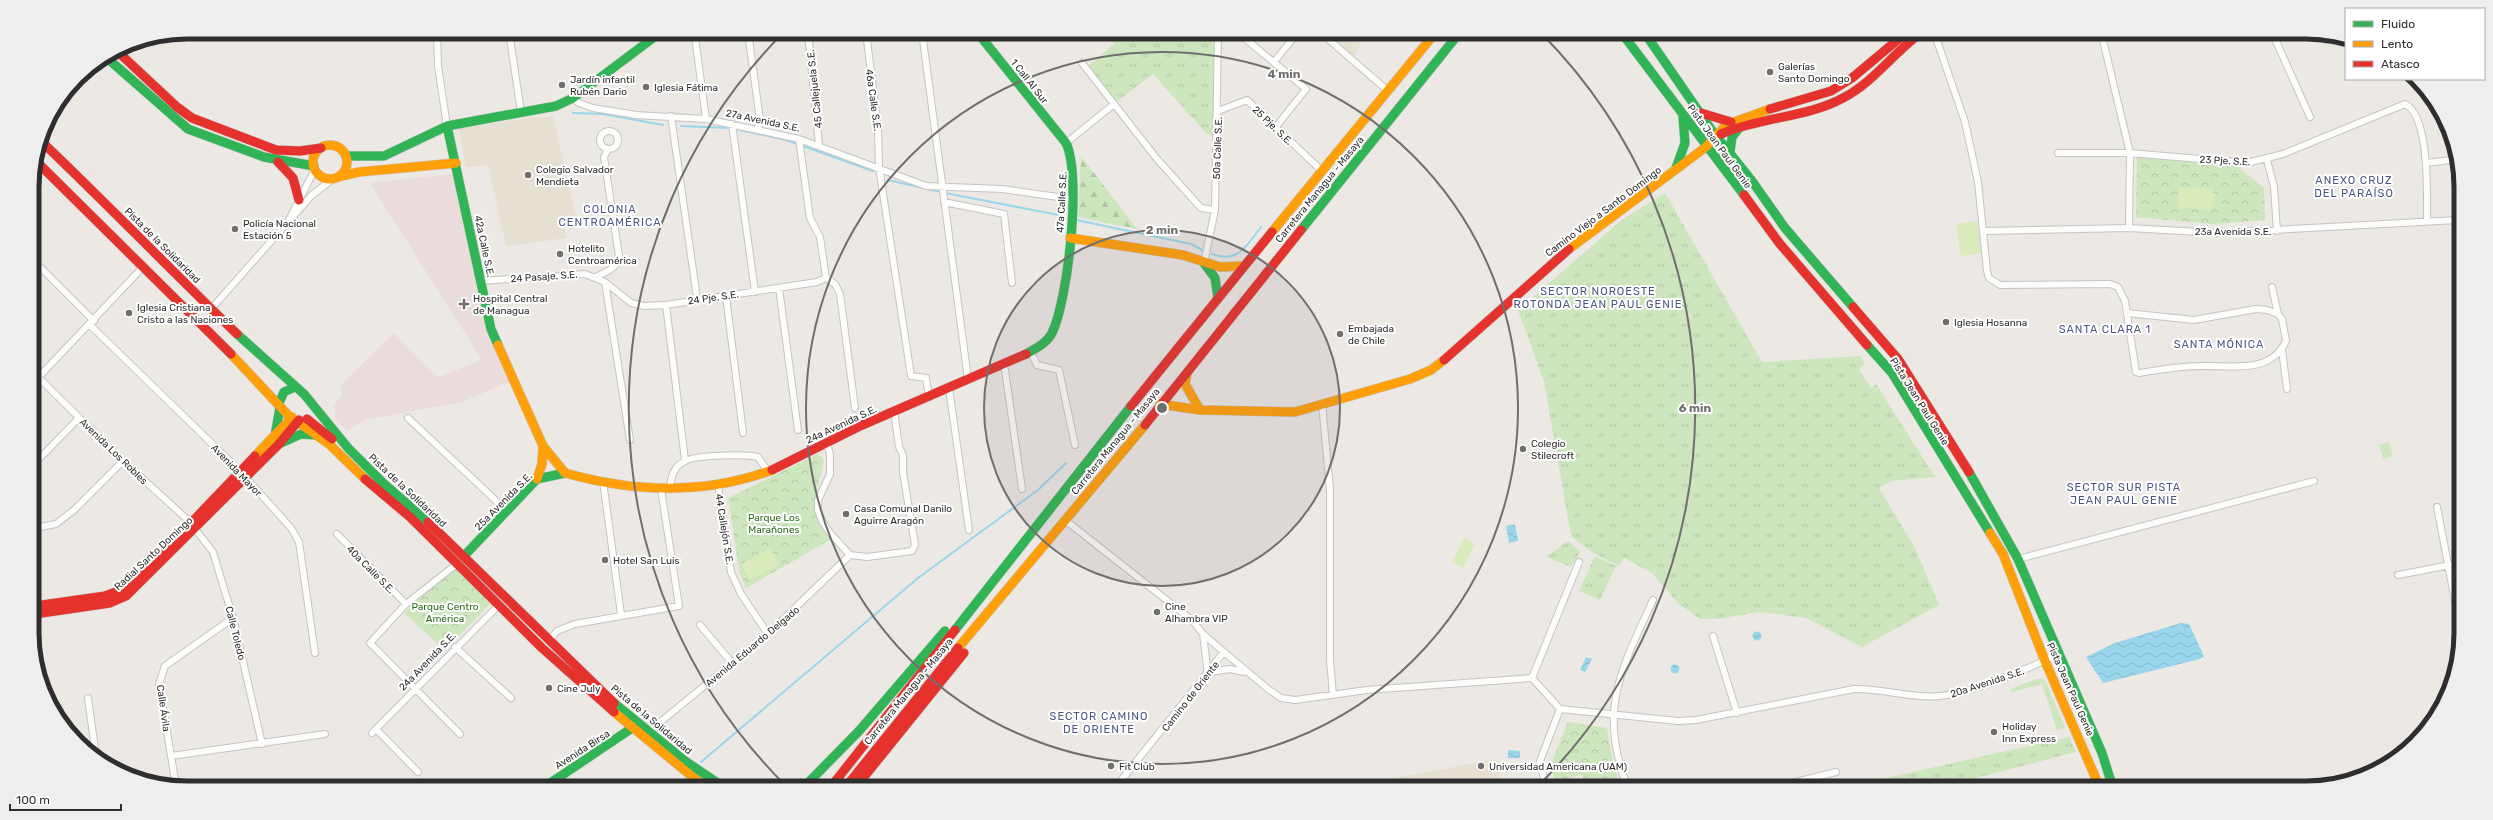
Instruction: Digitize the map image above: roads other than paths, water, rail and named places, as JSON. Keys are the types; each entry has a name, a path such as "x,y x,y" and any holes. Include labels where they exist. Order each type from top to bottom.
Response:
{"main road":[{"path":"346,156 384,156 447,126 521,112 541,111 573,98 652,39"},
{"name":"1 Call Al Sur","path":"983,39 1066,143"},
{"name":"Carretera Managua - Masaya","path":"836,781 900,702 1018,547 1218,298 1430,39"},
{"name":"Carretera Managua - Masaya","path":"851,781 995,601 1065,520 1188,370 1454,39"},
{"name":"Pista Jean Paul Genie","path":"1626,39 1780,244 1892,373 2003,554 2045,661 2097,781"},
{"name":"Pista Jean Paul Genie","path":"1649,39 1716,137 1730,152 1785,228 1898,359 1990,507 2018,559 2108,769 2111,781"},
{"name":"Camino Viejo a Santo Domingo","path":"1160,404 1200,410 1230,409 1286,413 1410,380 1431,370 1454,353 1570,248 1706,147 1731,122 1831,91 1852,78 1899,39"},
{"name":"Camino Viejo a Santo Domingo","path":"1716,137 1743,125 1824,106 1846,97 1873,77 1903,46 1912,39"},
{"path":"121,55 177,107 192,118 276,150 300,151 331,145 338,147 346,156 346,168 336,178"},
{"path":"110,61 188,129 277,161 314,167"},
{"path":"1675,170 1685,144 1685,128 1682,112"},
{"path":"1701,113 1731,122"},
{"path":"1730,152 1732,137 1743,125"},
{"name":"42a Calle S.E.","path":"447,126 491,329 543,446 542,464 537,479"},
{"name":"47a Calle S.E.","path":"1066,143 1074,169 1070,238"},
{"name":"Pista de la Solidaridad","path":"45,145 132,228 161,261 294,387 304,394 348,448 383,484 414,508 458,559 466,571 499,605 632,728 697,781"},
{"path":"321,148 314,156 314,167 322,177 336,178 359,172 456,163"},
{"path":"277,161 286,168 293,178 299,200"},
{"name":"Pista de la Solidaridad","path":"41,165 144,266 280,405 298,418 317,436 329,444 378,492 410,516 549,641 614,703 648,732 702,774 714,781"},
{"path":"1070,238 1183,255 1204,263 1226,268 1244,266"},
{"name":"24a Avenida S.E.","path":"565,473 603,481 665,489 718,486 767,470 894,411 1004,363 1040,346 1052,334 1058,318 1070,238"},
{"path":"1204,263 1215,278 1218,298"},
{"path":"1188,370 1185,384 1200,410"},
{"path":"277,440 280,405 286,389 294,387"},
{"path":"277,440 310,403"},
{"path":"298,418 348,448"},
{"path":"277,440 301,434 317,436"},
{"name":"Radial Santo Domingo","path":"39,613 120,600 277,440"},
{"path":"543,446 565,473"},
{"name":"25a Avenida S.E.","path":"458,559 537,479 565,473"},
{"name":"Radial Santo Domingo","path":"39,605 105,596 121,590 194,526"},
{"name":"Carretera Managua - Masaya","path":"810,781 854,736 1018,547"},
{"path":"861,781 978,634 1039,550"},
{"name":"Avenida Birsa","path":"553,781 632,728"},
{"path":"2108,769 2108,781"}],"street":[{"name":"42a Calle S.E.","path":"437,39 438,66 447,126"},
{"path":"510,39 521,112"},
{"path":"695,39 706,119"},
{"path":"749,39 760,120 758,130"},
{"name":"45 Callejuela S.E.","path":"809,39 819,146"},
{"name":"46a Calle S.E.","path":"867,39 878,129 881,179 911,376 926,378 929,397"},
{"path":"923,39 968,379"},
{"name":"50a Calle S.E.","path":"1204,263 1215,210 1218,111 1218,39"},
{"path":"1246,39 1306,89 1275,128"},
{"path":"1274,62 1292,39"},
{"path":"1328,39 1387,90"},
{"path":"1936,39 1965,122 1978,182 1987,271 1994,282 2000,285 2110,284 2121,290 2127,313 2136,372 2139,373 2200,366 2247,367 2269,360 2282,350 2286,341 2286,334 2278,314 2272,287"},
{"path":"2102,39 2130,153 2129,228"},
{"path":"2275,39 2310,116"},
{"path":"1082,63 1157,159 1201,208 1215,210"},
{"name":"27a Avenida S.E.","path":"573,98 579,103 599,110 636,115 706,119 758,130 819,146 880,168 944,194 1002,189 1072,199"},
{"name":"25 Pje. S.E.","path":"1218,111 1247,100 1322,171"},
{"path":"1066,143 1114,104"},
{"name":"23 Pje. S.E.","path":"2058,153 2130,153 2246,163 2267,160 2405,104 2410,106 2419,125 2427,163"},
{"path":"671,116 698,298"},
{"path":"732,125 755,292"},
{"path":"799,141 810,218 820,237 826,278 835,284 840,294 855,408"},
{"path":"596,277 614,268 618,263 619,256 604,157 608,149"},
{"path":"2267,160 2274,187 2277,231"},
{"path":"2427,221 2427,163 2451,160"},
{"path":"286,225 314,167"},
{"path":"212,308 312,195 336,178"},
{"path":"944,194 1004,214 1012,283"},
{"name":"23a Avenida S.E.","path":"1983,232 2129,228 2217,233 2277,231 2454,220"},
{"name":"Avenida Mayor","path":"39,266 92,323 243,474 291,528 299,542 315,653"},
{"path":"39,377 92,323 144,266"},
{"name":"24 Pasaje. S.E.","path":"481,281 585,274 596,277 605,282"},
{"name":"24 Pje. S.E.","path":"605,282 631,303 644,306 666,305 698,298 755,292 817,282 826,278"},
{"path":"605,282 630,440"},
{"path":"779,288 798,430"},
{"path":"726,296 744,433"},
{"path":"666,305 685,460"},
{"path":"2127,313 2194,320 2256,309 2278,314"},
{"path":"1030,350 1037,364 1059,370 1075,445"},
{"path":"2282,350 2287,389"},
{"path":"1004,363 1022,489"},
{"name":"Avenida Los Robles","path":"39,379 123,461 194,526"},
{"path":"949,388 969,530"},
{"path":"1322,404 1330,490 1330,660 1333,695"},
{"path":"827,443 830,455 830,474 818,500 818,510 822,521 830,533 850,555 867,557 912,551 914,549 903,472 903,455 899,447 894,411"},
{"path":"39,459 79,418"},
{"path":"408,418 507,511"},
{"path":"549,641 563,628 621,614 679,606 665,489 675,469 685,460 745,454 758,458 767,470"},
{"path":"39,527 56,524 74,510 123,461"},
{"path":"603,481 621,614"},
{"path":"2018,559 2314,482"},
{"name":"44 Callejón S.E.","path":"718,486 732,572 741,594 768,634"},
{"path":"2437,507 2454,599"},
{"name":"Camino de Oriente","path":"1065,520 1192,620 1203,634 1224,652 1209,673 1121,781"},
{"name":"Calle Toledo","path":"194,526 213,552 233,618 262,744"},
{"name":"40a Calle S.E.","path":"337,534 406,604"},
{"name":"Avenida Eduardo Delgado","path":"648,732 768,634 850,555"},
{"name":"25a Avenida S.E.","path":"415,689 370,643 406,604 458,559"},
{"path":"1532,678 1579,562"},
{"path":"2398,575 2454,564"},
{"path":"1626,781 1613,741 1612,715 1623,664 1653,600"},
{"name":"24a Avenida S.E.","path":"418,772 374,731 455,647 499,605"},
{"name":"Calle Ávila","path":"175,781 159,684 165,666 233,618"},
{"path":"700,625 732,663"},
{"path":"1203,634 1209,673 1230,669 1245,672"},
{"path":"1713,636 1737,713"},
{"path":"455,647 510,698"},
{"path":"1224,652 1245,672 1281,698 1294,700 1415,686 1532,678"},
{"name":"20a Avenida S.E.","path":"1560,709 1678,721 1737,713 1868,688 1914,696 1939,696 2014,674 2058,654"},
{"path":"1532,678 1560,709 1540,761 1544,781"},
{"path":"415,689 460,734"},
{"path":"88,698 95,748"},
{"path":"171,756 324,734"},
{"path":"1800,781 1836,772"}],"water":[{"path":"1515,524 1518,541 1509,543 1506,526"},
{"path":"2181,623 2189,624 2204,656 2200,659 2103,683 2086,657 2115,643"},
{"path":"1757,631 1762,636 1757,641 1752,636"},
{"path":"1586,657 1592,659 1585,672 1580,670"},
{"path":"1675,664 1680,669 1675,674 1670,669"},
{"path":"1508,750 1520,751 1520,758 1508,758"}],"waterway":[{"path":"573,113 603,114 663,125"},
{"path":"681,126 729,128"},
{"path":"740,130 786,140 873,171"},
{"path":"888,180 941,192"},
{"path":"945,193 1064,216"},
{"path":"1076,220 1191,244 1204,251"},
{"path":"1212,254 1229,257 1235,255 1246,246 1261,227"},
{"path":"701,762 918,578 1038,490 1066,463"}],"place":[{"name":"Galerías Santo Domingo","path":"1770,72"},
{"name":"Jardín infantil Rubén Dario","path":"562,85"},
{"name":"Iglesia Fátima","path":"646,87"},
{"name":"Colegio Salvador Mendieta","path":"528,175"},
{"name":"Policía Nacional Estación 5","path":"235,229"},
{"name":"Hotelito Centroamérica","path":"560,254"},
{"name":"Hospital Central de Managua","path":"464,304"},
{"name":"Iglesia Cristiana Cristo a las Naciones","path":"129,313"},
{"name":"Iglesia Hosanna","path":"1946,322"},
{"name":"Embajada de Chile","path":"1340,334"},
{"name":"Colegio Stilecroft","path":"1523,449"},
{"name":"Casa Comunal Danilo Aguirre Aragón","path":"846,514"},
{"name":"Hotel San Luis","path":"605,560"},
{"name":"Cine Alhambra VIP","path":"1157,612"},
{"name":"Cine July","path":"549,688"},
{"name":"Holiday Inn Express","path":"1994,732"},
{"name":"Fit Club","path":"1111,766"},
{"name":"Universidad Americana (UAM)","path":"1481,766"}],"district":[{"name":"ANEXO CRUZ DEL PARAÍSO","path":"2354,186"},
{"name":"COLONIA CENTROAMÉRICA","path":"610,215"},
{"name":"SECTOR NOROESTE ROTONDA JEAN PAUL GENIE","path":"1598,297"},
{"name":"SANTA CLARA 1","path":"2105,329"},
{"name":"SANTA MÓNICA","path":"2219,344"},
{"name":"SECTOR SUR PISTA JEAN PAUL GENIE","path":"2124,493"},
{"name":"SECTOR CAMINO DE ORIENTE","path":"1099,722"}],"park label":[{"name":"Parque Los Marañones","path":"774,522"},
{"name":"Parque Centro América","path":"445,612"}]}
